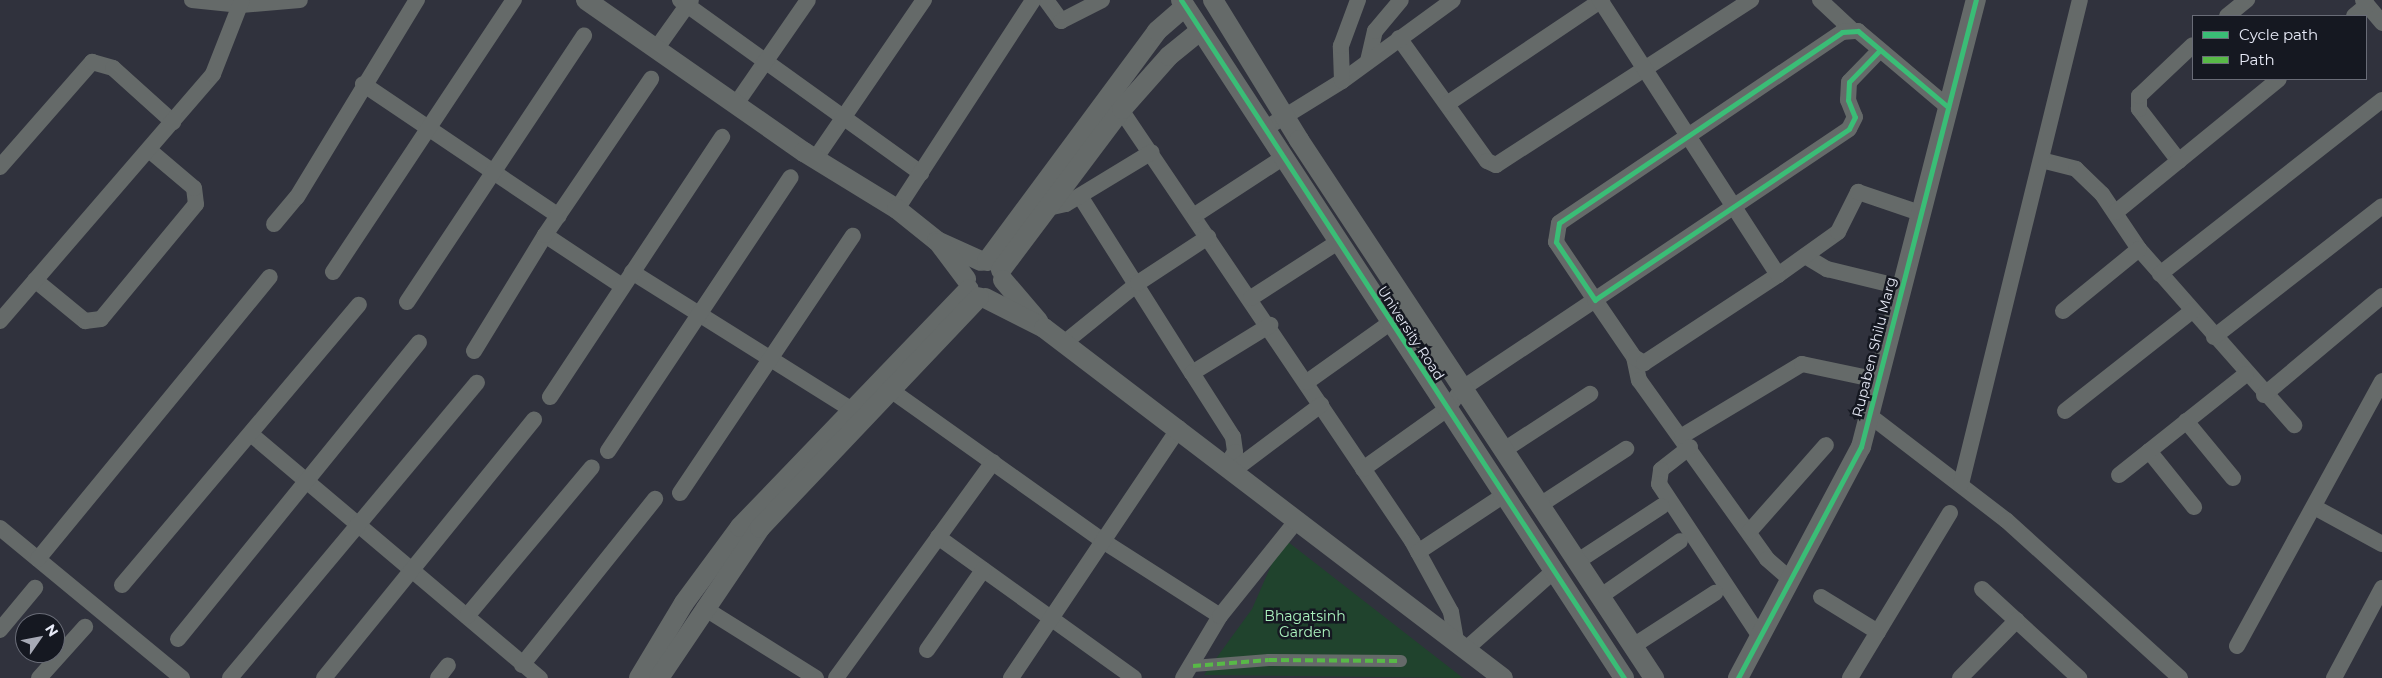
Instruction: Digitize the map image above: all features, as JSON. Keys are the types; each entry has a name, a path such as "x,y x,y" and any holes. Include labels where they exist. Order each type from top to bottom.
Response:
{"street":[{"path":"192,0 242,2 300,0"},
{"path":"274,224 297,196 363,84 417,0"},
{"path":"333,272 514,0"},
{"path":"586,0 815,159 897,209 937,241 993,268 1044,328"},
{"path":"736,104 808,0"},
{"path":"815,159 924,0"},
{"path":"897,209 1033,0"},
{"path":"1046,0 1061,21 1102,0"},
{"name":"University Road","path":"1213,0 1285,116 1654,678"},
{"path":"1342,81 1342,46 1358,0"},
{"path":"1368,61 1375,31 1402,0"},
{"path":"1266,128 1342,81 1453,0"},
{"path":"1447,104 1601,0 1645,68 1687,139 1778,274"},
{"path":"1399,38 1487,161 1496,165 1751,0"},
{"path":"1820,0 1851,29 1948,107"},
{"path":"1961,484 2080,0"},
{"path":"2228,15 2247,0"},
{"path":"0,320 213,74 242,2"},
{"path":"656,49 686,2 921,173"},
{"name":"Rupaben Shilu Marg","path":"1738,678 1761,638 1860,447 1948,107 1971,3"},
{"path":"2355,15 2365,3 2382,23"},
{"path":"993,268 1109,93 1157,31 1183,4"},
{"name":"University Road","path":"1183,4 1266,128 1338,242 1555,570 1624,678"},
{"path":"1790,579 1767,559 1686,441 1639,380 1634,357 1556,242 1559,223 1851,29"},
{"path":"975,291 970,268 993,268 1048,208 1122,109 1169,56 1200,31"},
{"path":"407,302 584,36"},
{"path":"2179,161 2139,110 2139,96 2192,46"},
{"path":"1363,469 1447,408 1463,388 1854,124 1849,82 1879,51"},
{"path":"0,166 92,62 113,68 173,122"},
{"path":"474,351 545,235 651,80"},
{"path":"2116,212 2278,80"},
{"path":"363,84 494,169 559,216"},
{"path":"1109,93 1152,152 1208,237 1270,325 1418,552 1451,612 1461,645"},
{"path":"2160,274 2382,100"},
{"path":"550,397 722,137"},
{"path":"35,280 85,321 101,319 196,204 194,188 149,150"},
{"path":"1048,208 1080,196 1152,152"},
{"path":"1195,215 1284,157"},
{"path":"2041,160 2076,169 2116,212 2139,249 2160,274 2264,395 2294,425"},
{"path":"608,451 791,177"},
{"path":"1634,357 1644,363 1651,361 1804,256 1846,222 1858,192 1920,213"},
{"path":"1080,196 1138,283 1232,437 1235,452 1231,467"},
{"path":"2214,337 2382,206"},
{"path":"545,235 622,286"},
{"path":"680,493 854,236"},
{"path":"1064,343 1138,283 1208,237"},
{"path":"937,241 975,291 1044,328 1231,467 1503,678"},
{"path":"1251,298 1338,242"},
{"path":"2063,311 2139,249"},
{"path":"1804,256 1827,270 1901,287"},
{"path":"639,678 720,551 859,414 975,291 1000,291 993,268"},
{"path":"632,272 699,317 859,414"},
{"path":"38,559 270,277"},
{"path":"659,678 704,608 760,528 859,414 892,391 975,291"},
{"path":"2264,395 2382,296"},
{"path":"122,585 252,435 359,305"},
{"path":"2065,410 2192,311"},
{"path":"1307,382 1391,322"},
{"path":"1192,373 1270,325"},
{"path":"178,639 419,342"},
{"path":"1761,638 1659,484 1661,470 1686,441 1802,364 1878,380"},
{"path":"2118,475 2246,374"},
{"path":"2237,646 2316,508 2382,381"},
{"path":"230,678 477,383"},
{"path":"892,391 1106,543 1220,616"},
{"path":"1504,450 1590,394"},
{"path":"1231,467 1321,405"},
{"path":"1869,414 1961,484 2180,678"},
{"path":"324,678 534,420"},
{"path":"2186,421 2233,478"},
{"path":"1011,678 1106,543 1179,428"},
{"path":"252,435 414,568 522,665 540,678"},
{"path":"1749,532 1826,445"},
{"path":"1540,504 1626,449"},
{"path":"2149,451 2194,507"},
{"path":"836,678 994,462"},
{"path":"467,616 592,467"},
{"path":"1418,552 1504,495"},
{"path":"522,665 655,500"},
{"path":"1578,562 1662,506"},
{"path":"2316,508 2382,544"},
{"path":"1850,678 1950,513"},
{"path":"1188,672 1220,616 1298,519"},
{"path":"0,528 182,678"},
{"path":"938,537 1134,678"},
{"path":"1601,596 1680,541"},
{"path":"927,650 983,570"},
{"path":"1461,645 1555,570"},
{"path":"0,630 35,588"},
{"path":"2334,678 2382,588"},
{"path":"1982,589 2017,620 2072,676"},
{"path":"1634,646 1715,593"},
{"path":"1821,597 1878,632"},
{"path":"704,608 816,678"},
{"path":"1960,678 2017,620"},
{"path":"40,678 85,628"},
{"path":"1188,672 1270,660 1401,661"}],"green space":[{"name":"Bhagatsinh Garden","path":"1283,538 1463,678 1204,675 1252,609"}],"marked path":[{"path":"1193,666 1269,660 1401,661"}],"cycle path":[{"path":"1181,0 1624,678"},
{"path":"1738,678 1861,447 1976,0"},
{"path":"1879,51 1849,82 1848,100 1855,117 1849,129 1595,300 1556,242 1559,223 1842,32 1858,31 1948,107"}]}
